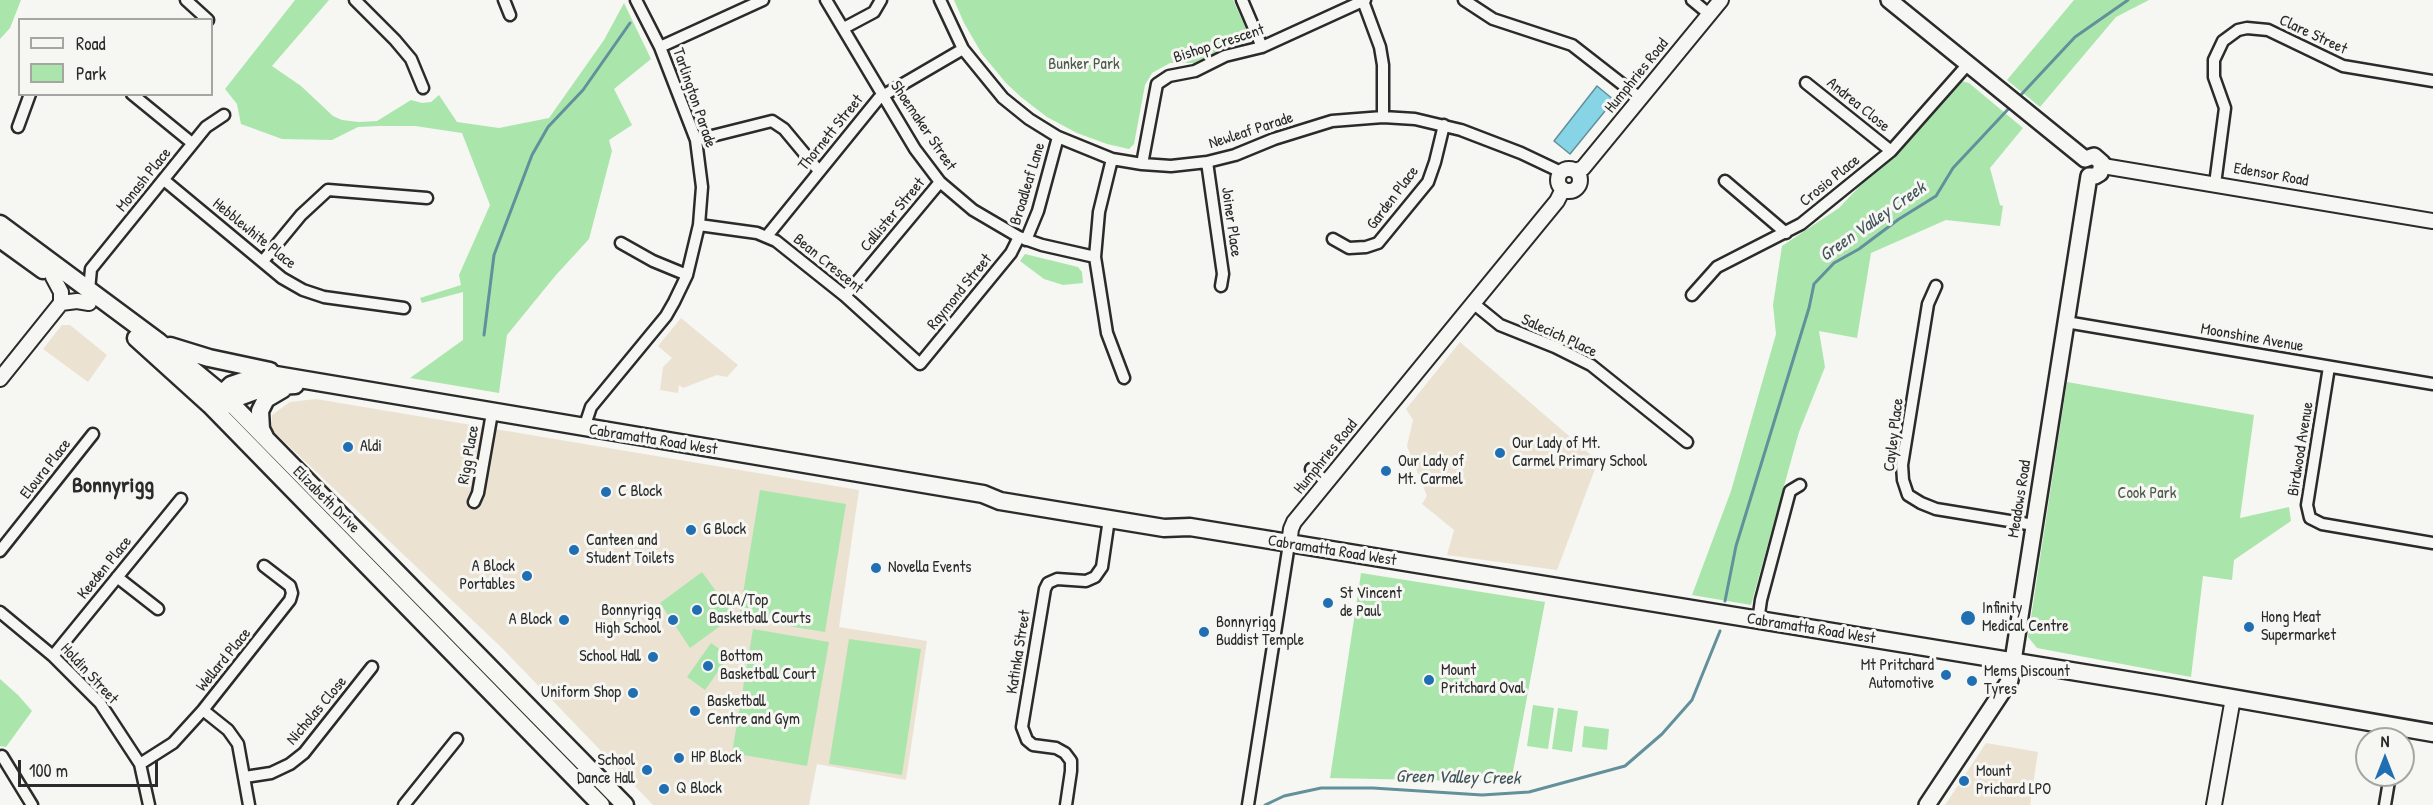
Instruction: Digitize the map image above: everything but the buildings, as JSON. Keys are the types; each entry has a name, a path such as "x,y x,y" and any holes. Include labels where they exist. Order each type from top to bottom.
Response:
{"main road":[{"path":"1889,0 2085,159"},
{"path":"2091,156 2098,158 2103,166 2098,175 2089,176 2082,168 2085,159 2091,156"},
{"name":"Meadows Road","path":"1927,805 2010,680 2089,176"},
{"name":"Elizabeth Drive","path":"0,224 137,339 267,441 625,805"},
{"name":"Elizabeth Drive","path":"0,239 59,274"},
{"name":"Elizabeth Drive","path":"89,297 159,342 601,805"},
{"path":"159,342 209,358 323,384"},
{"name":"Cabramatta Road West","path":"219,403 231,385 260,375 276,375 983,494 1000,501 1164,528 1190,528 2233,698 2369,727"},
{"path":"267,441 261,429 260,420 260,411 266,399 285,388 323,384"},
{"name":"Cabramatta Road West","path":"983,494 1002,492 1167,519 1190,528"},
{"name":"Cabramatta Road West","path":"2415,733 2433,733"}],"street":[{"path":"186,0 206,18"},
{"path":"355,0 411,59 423,88"},
{"path":"504,0 510,15"},
{"name":"Tarlington Parade","path":"585,428 591,407 666,316 687,275 699,225 702,187 696,140 660,46 636,0"},
{"path":"660,46 763,0"},
{"name":"Shoemaker Street","path":"826,0 915,148 940,182 973,210 1022,238 1095,257"},
{"path":"844,28 874,12 881,0"},
{"name":"Newleaf Parade","path":"940,0 963,49 1003,98 1029,119 1058,137 1112,159 1142,164 1171,165 1207,162 1235,155 1274,139 1332,121 1383,117 1414,119 1480,136 1561,172"},
{"path":"1242,0 1262,47"},
{"path":"1364,0 1382,56 1383,117"},
{"name":"Bishop Crescent","path":"1142,164 1157,84 1169,76 1196,71 1225,56 1262,47 1364,0"},
{"path":"1464,0 1493,19 1572,45 1640,98"},
{"path":"1692,0 1710,14"},
{"name":"Humphries Road","path":"1576,171 1583,168 1721,0"},
{"name":"Clare Street","path":"2215,184 2224,108 2214,77 2214,60 2223,41 2238,30 2247,28 2268,30 2343,66 2433,81"},
{"name":"Thornett Street","path":"767,236 879,98 963,49"},
{"name":"Crosio Place","path":"1692,295 1717,267 1801,224 1891,151 1968,64"},
{"name":"Andrea Close","path":"1806,83 1891,151"},
{"path":"18,127 29,96"},
{"path":"134,96 192,143"},
{"name":"Monash Place","path":"91,269 192,143 206,127 224,115"},
{"path":"696,140 772,121 780,125 819,171"},
{"name":"Garden Place","path":"1333,239 1349,248 1378,243 1428,182 1444,125"},
{"name":"Broadleaf Lane","path":"1022,238 1038,211 1058,137"},
{"path":"1112,159 1099,212 1095,257 1107,333 1124,378"},
{"name":"Joiner Place","path":"1207,162 1223,274 1221,286"},
{"name":"Edensor Road","path":"2103,166 2433,221"},
{"path":"1568,169 1576,171 1580,180 1577,187 1571,190 1563,189 1558,182 1561,172 1568,169"},
{"name":"Hebblewhite Place","path":"164,180 282,278 303,290 324,297 404,308"},
{"path":"1725,181 1786,233"},
{"name":"Callister Street","path":"845,296 940,182"},
{"name":"Humphries Road","path":"1248,805 1290,530 1294,522 1557,201 1563,189"},
{"path":"263,261 300,215 328,190 427,198"},
{"name":"Bean Crescent","path":"699,225 767,236 845,296 920,364"},
{"name":"Raymond Street","path":"920,364 1022,238"},
{"path":"621,243 653,261 687,275"},
{"path":"0,379 61,303 59,274 91,269 89,297 61,303"},
{"name":"Cayley Place","path":"1936,286 1928,304 1902,465 1903,480 1908,495 1936,509 2034,525"},
{"name":"Salecich Place","path":"1473,303 1500,325 1591,365 1687,442"},
{"name":"Moonshine Avenue","path":"2066,322 2433,384"},
{"name":"Birdwood Avenue","path":"2329,367 2307,505 2310,518 2322,524 2433,543"},
{"name":"Rigg Place","path":"474,502 478,493 492,413"},
{"name":"Eloura Place","path":"0,551 93,434"},
{"path":"1311,469 1327,482"},
{"path":"1758,621 1761,600 1790,491 1800,485"},
{"name":"Keeden Place","path":"53,656 181,499"},
{"name":"Katinka Street","path":"1066,805 1071,761 1065,753 1056,748 1034,745 1027,740 1022,727 1045,589 1048,584 1057,579 1086,580 1095,577 1102,567 1110,519"},
{"name":"Wellard Place","path":"140,765 173,742 203,710 292,597 288,584 264,566"},
{"path":"117,577 158,609"},
{"name":"Holdin Street","path":"0,612 53,656 100,703 140,765 148,805"},
{"name":"Nicholas Close","path":"245,777 271,773 290,764 304,753 372,667"},
{"path":"2214,805 2233,698"},
{"path":"203,710 232,734 238,744 249,805"},
{"path":"404,805 457,739"},
{"path":"2,756 32,805"},
{"path":"2385,805 2388,787"}],"shaded area":[{"path":"681,318 738,365 727,377 717,375 683,388 679,385 678,393 660,390 663,367 672,358 658,346"},
{"path":"62,325 70,325 107,355 88,382 43,349"},
{"name":"Our Lady of Mt. Carmel Primary School","path":"1460,342 1598,461 1557,570 1447,555 1454,530 1422,504 1427,496 1407,446 1413,420 1406,409"},
{"name":"Bonnyrigg High School","path":"316,399 859,490 839,627 927,641 906,780 817,764 809,805 653,805 501,647 272,430 272,415 290,402"},
{"path":"1986,743 2038,752 2030,805 1945,805"}],"green space":[{"path":"0,0 21,0 10,28 0,39"},
{"path":"295,0 329,0 272,66 301,86 333,116 342,120 359,122 377,121 411,100 422,103 431,102 439,95 457,122 499,128 549,118 604,40 624,3 651,59 614,89 632,125 609,140 612,151 589,239 507,335 499,393 410,378 463,340 463,292 422,303 420,298 461,285 459,275 490,205 462,133 415,126 379,126 358,127 332,140 282,139 241,124 237,104 225,89"},
{"name":"Bunker Park","path":"954,0 1233,0 1248,33 1244,42 1194,63 1170,63 1152,73 1145,85 1134,144 1129,149 1077,133 1047,117 1021,97 982,54"},
{"path":"2074,0 2149,0 2116,17 2040,107 2007,80"},
{"path":"1961,81 1969,83 2023,128 1990,168 2000,205 2003,206 2000,226 1946,220 1871,253 1857,338 1819,331 1825,367 1799,432 1751,605 1692,595 1731,491 1776,334 1773,305 1782,246 1839,208 1874,171 1901,149"},
{"path":"1025,254 1078,267 1082,272 1083,283 1063,285 1044,279 1020,261"},
{"name":"Cook Park","path":"2067,382 2254,415 2240,518 2289,507 2291,521 2234,560 2232,580 2203,576 2191,677 2037,648 2028,637"},
{"path":"760,490 846,504 825,632 739,618"},
{"name":"COLA/Top Basketball Courts","path":"702,572 734,616 690,648 660,603"},
{"name":"Mount Pritchard Oval","path":"1361,573 1545,602 1511,782 1330,778"},
{"path":"753,629 829,642 807,766 732,753"},
{"path":"849,639 921,649 902,775 829,764"},
{"name":"Bottom Basketball Court","path":"711,643 729,656 705,690 687,677"},
{"path":"0,679 32,711 6,747 0,746"},
{"path":"1533,705 1554,708 1548,749 1527,746"},
{"path":"1558,708 1578,711 1572,752 1552,749"},
{"path":"1584,726 1609,729 1607,750 1582,747"}],"water":[{"path":"1597,86 1614,100 1570,154 1554,141"}],"waterway":[{"name":"Green Valley Creek","path":"2018,98 2075,37 2128,0"},
{"path":"484,335 494,255 532,155 548,127 583,90 630,23"},
{"name":"Green Valley Creek","path":"1725,601 1736,546 1809,308 1814,284 1834,263 1859,249 1899,219 1936,196 1953,168 2012,105"},
{"name":"Green Valley Creek","path":"1265,805 1284,796 1321,788 1373,788 1482,795 1529,792 1625,766 1662,734 1692,700 1720,631"}],"place":[{"name":"Aldi","path":"348,447"},
{"name":"Our Lady of Mt. Carmel Primary School","path":"1500,453"},
{"name":"Our Lady of Mt. Carmel","path":"1386,471"},
{"name":"C Block","path":"606,492"},
{"name":"G Block","path":"691,530"},
{"name":"Canteen and Student Toilets","path":"574,550"},
{"name":"Novella Events","path":"876,568"},
{"name":"A Block Portables","path":"527,576"},
{"name":"St Vincent de Paul","path":"1328,603"},
{"name":"COLA/Top Basketball Courts","path":"697,610"},
{"name":"Infinity Medical Centre","path":"1968,618"},
{"name":"A Block","path":"564,620"},
{"name":"Bonnyrigg High School","path":"673,620"},
{"name":"Hong Meat Supermarket","path":"2249,627"},
{"name":"Bonnyrigg Buddist Temple","path":"1204,632"},
{"name":"School Hall","path":"653,657"},
{"name":"Bottom Basketball Court","path":"708,666"},
{"name":"Mt Pritchard Automotive","path":"1946,675"},
{"name":"Mount Pritchard Oval","path":"1429,680"},
{"name":"Mems Discount Tyres","path":"1972,681"},
{"name":"Uniform Shop","path":"633,693"},
{"name":"Basketball Centre and Gym","path":"695,711"},
{"name":"HP Block","path":"679,758"},
{"name":"School Dance Hall","path":"647,770"},
{"name":"Mount Prichard LPO","path":"1964,781"},
{"name":"Q Block","path":"664,789"}],"district":[{"name":"Bonnyrigg","path":"113,486"}]}
